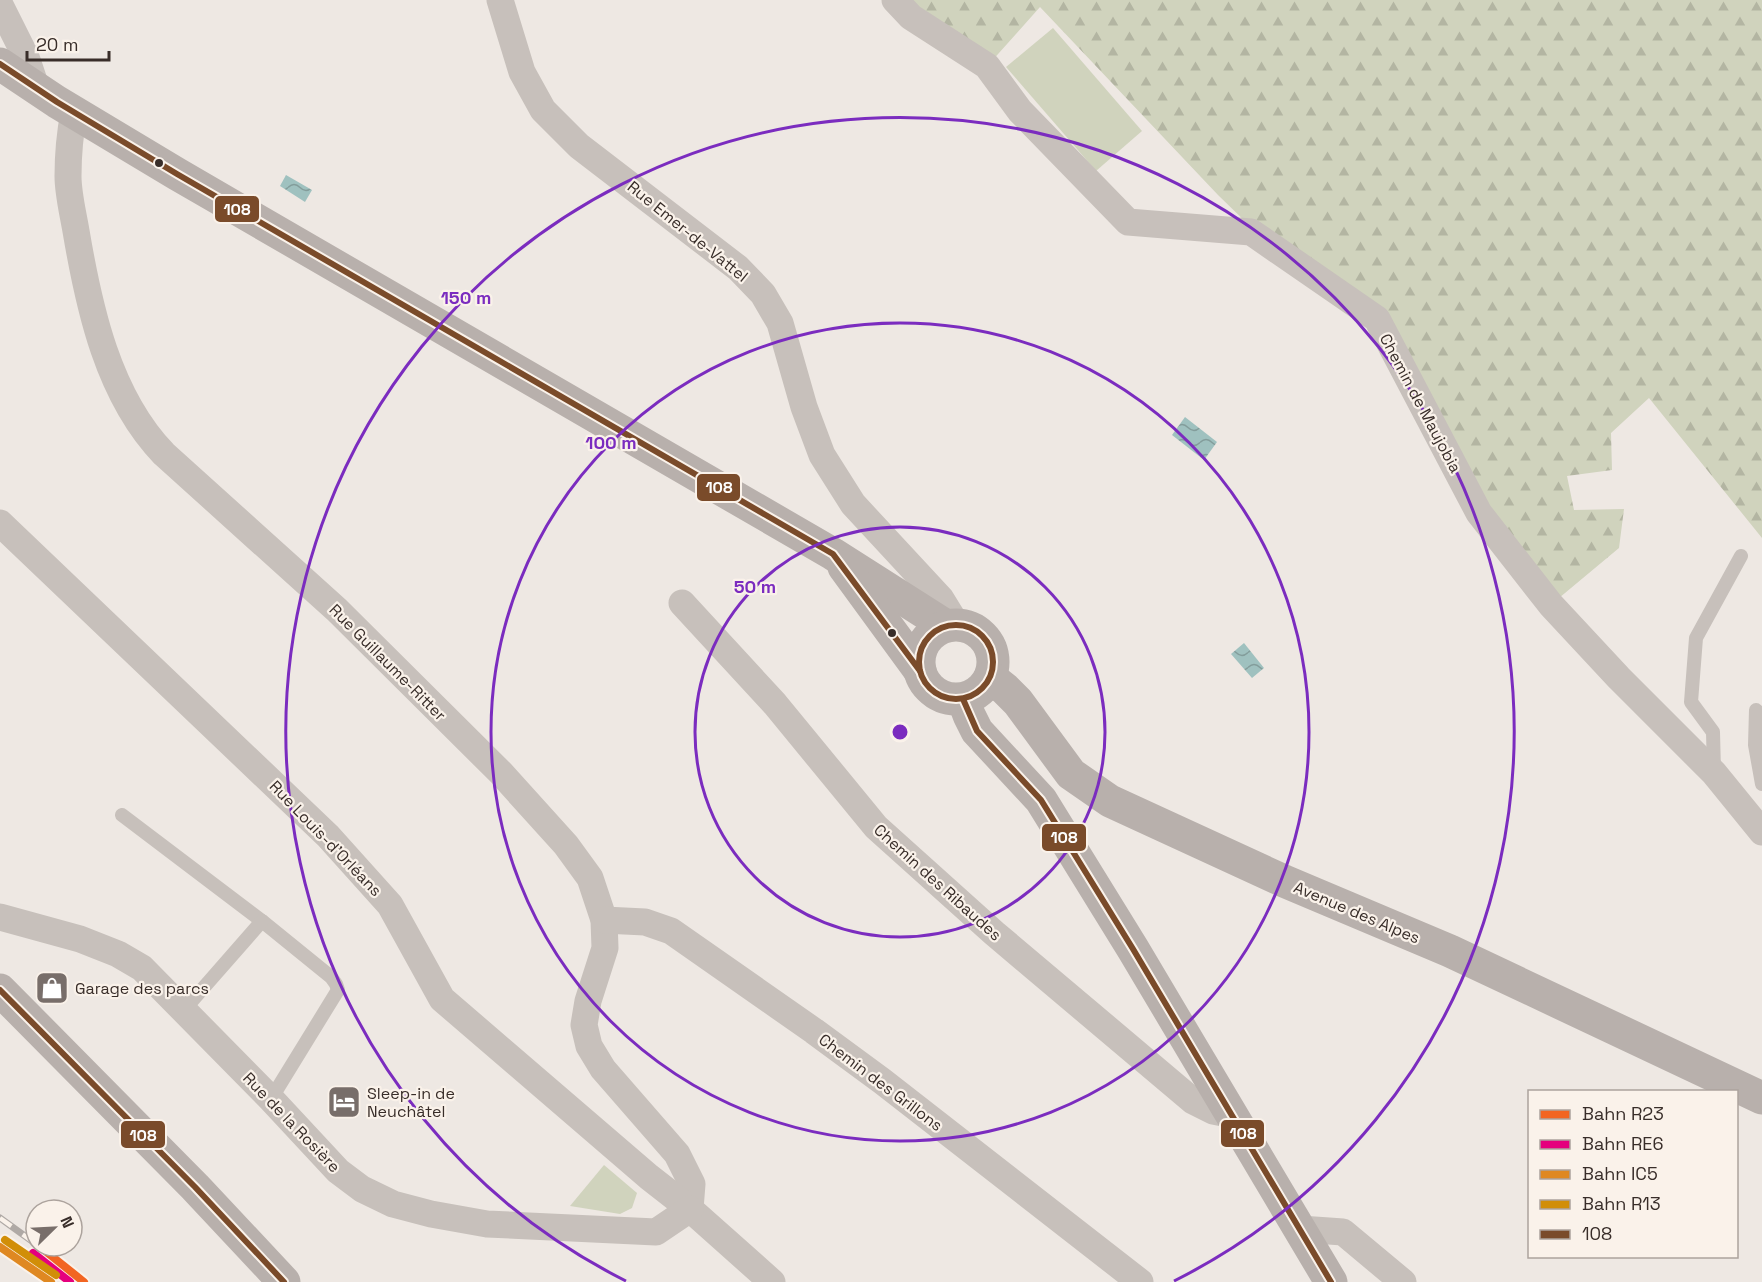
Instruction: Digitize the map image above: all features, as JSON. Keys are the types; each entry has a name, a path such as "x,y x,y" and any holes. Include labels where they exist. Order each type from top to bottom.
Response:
{"main road":[{"path":"0,64 74,112 833,554 951,626"},
{"path":"833,554 920,671 924,681 941,696 963,699 984,687 993,665 992,653 987,642 979,633 969,627 951,626 935,631 927,639 921,649 920,671"},
{"name":"Avenue des Alpes","path":"990,677 1018,702 1071,774 1110,801 1284,881 1450,951 1762,1098"},
{"path":"963,699 977,731 1041,800 1233,1115 1331,1282"},
{"path":"0,990 195,1187 284,1282"}],"street":[{"name":"Rue Emer-de-Vattel","path":"500,0 522,72 543,110 579,146 738,268 763,294 780,323 804,408 822,455 853,504 941,599 951,626"},
{"name":"Chemin de Maujobia","path":"895,0 910,17 987,66 1020,111 1128,222 1251,232 1377,319 1479,513 1551,605 1618,678 1714,773 1762,832"},
{"path":"0,5 26,57 37,90"},
{"name":"Rue Guillaume-Ritter","path":"74,112 68,178 83,271 107,360 137,420 149,438 164,453 336,610 501,773 566,845 590,878 604,920 605,948 588,1001 584,1025 590,1046 603,1069 677,1154 692,1184 690,1209"},
{"name":"Rue Louis-d'Orléans","path":"0,523 328,836 390,905 442,999 649,1177 690,1209 772,1282"},
{"name":"Chemin des Ribaudes","path":"682,603 775,704 876,827 994,933 1193,1101 1213,1111 1233,1115"},
{"name":"Rue de la Rosière","path":"0,917 80,939 118,954 142,969 271,1099 338,1171 362,1189 393,1204 431,1214 487,1224 656,1232 690,1209"},
{"name":"Chemin des Grillons","path":"604,920 645,922 671,931 882,1081 1140,1282"},
{"path":"1300,1229 1343,1232 1403,1282"}],"lane":[{"path":"1714,773 1713,732 1691,702 1696,638 1741,556"},
{"path":"1756,710 1755,745 1762,784"},
{"path":"122,815 262,921 331,977 336,984 338,990 271,1099"},
{"path":"184,1010 262,921"}],"green space":[{"path":"899,0 1762,0 1762,538 1649,398 1611,433 1612,470 1567,476 1574,510 1624,509 1619,548 1553,603 1481,511 1380,317 1254,230 1040,7 990,63"},
{"path":"1053,28 1142,131 1096,171 1006,67"},
{"path":"604,1165 637,1193 632,1208 620,1214 570,1206"}],"water":[{"path":"286,175 312,190 305,202 280,186"},
{"path":"1185,417 1217,442 1204,460 1172,435"},
{"path":"1244,643 1264,668 1252,678 1231,654"}],"railway":[{"path":"0,1218 24,1235"},
{"path":"54,1258 60,1262"}],"rail line":[{"name":"R13","path":"5,1240 56,1275"},
{"name":"IC5","path":"0,1247 51,1282"},
{"name":"RE6","path":"39,1258 70,1282"},
{"name":"R23","path":"54,1258 84,1282"}],"transit line":[{"name":"108","path":"0,64 57,102 177,174 833,554 920,671"},
{"name":"108","path":"956,625 970,628 982,636 990,648 993,662 990,676 982,688 970,696 956,699 942,696 930,688 922,676 919,662 922,648 930,636 942,628 956,625"},
{"name":"108","path":"963,699 977,731 1041,800 1133,949 1331,1282"},
{"name":"108","path":"0,990 195,1187 284,1282"}],"place":[{"name":"Garage des parcs","path":"52,988"},
{"name":"Sleep-in de Neuchâtel","path":"344,1102"}]}
